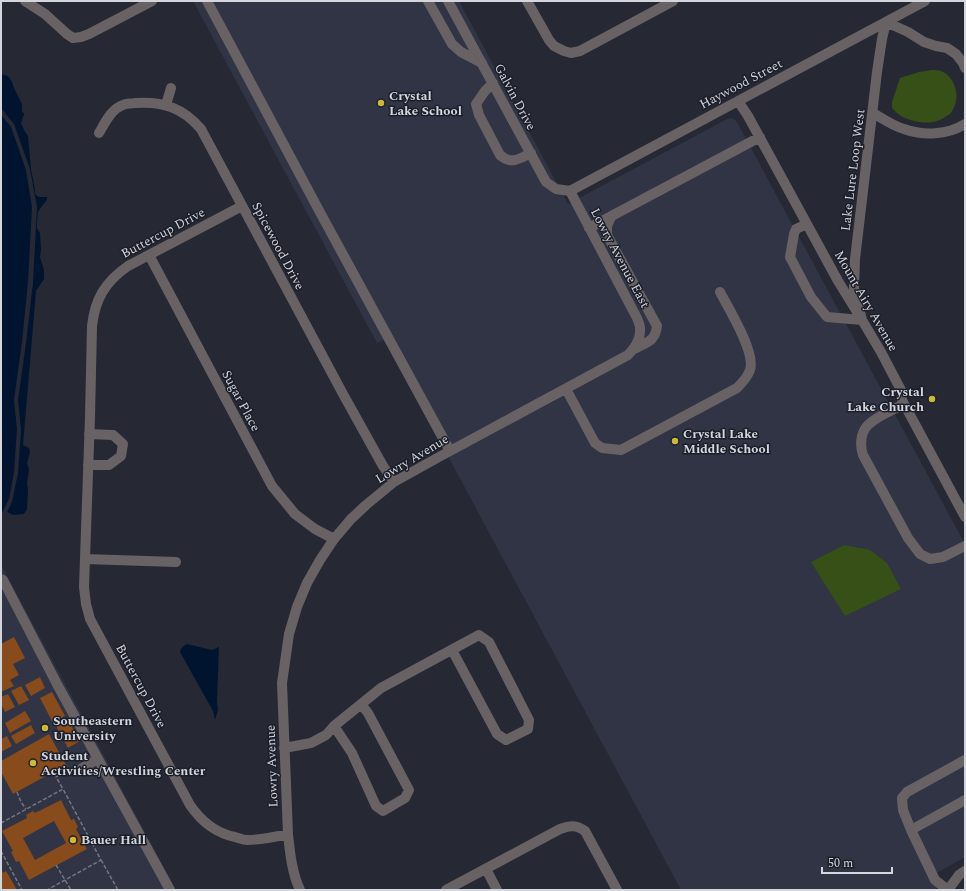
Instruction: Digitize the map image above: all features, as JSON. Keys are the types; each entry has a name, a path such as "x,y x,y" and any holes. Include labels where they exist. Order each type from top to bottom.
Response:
{"street":[{"path":"25,1 45,14 73,38 89,34 152,1"},
{"path":"207,1 450,451"},
{"path":"428,1 452,44 461,52 482,63"},
{"name":"Galvin Drive","path":"448,1 546,182 556,189 570,191"},
{"path":"527,1 549,40 554,46 571,53 580,51 673,1"},
{"name":"Haywood Street","path":"570,191 925,1"},
{"path":"886,22 908,32 924,42 947,48 956,54 965,68"},
{"name":"Lake Lure Loop West","path":"862,320 854,288 856,259 878,65 886,22"},
{"path":"493,83 476,104 479,115 500,154 504,159 509,161 531,153"},
{"path":"166,105 171,88"},
{"name":"Mount Airy Avenue","path":"738,101 760,137 838,281 862,320 902,392 902,400 904,404 965,517"},
{"name":"Spicewood Drive","path":"99,133 113,112 123,105 144,103 166,105 182,112 195,122 201,129 379,460 394,482"},
{"path":"873,113 904,130 922,133 942,133 958,129 965,124"},
{"path":"590,228 760,137"},
{"name":"Lowry Avenue East","path":"570,191 637,318 640,328 636,344"},
{"name":"Buttercup Drive","path":"242,206 128,266 117,274 105,287 98,300 93,313 92,326 84,587 90,619 190,805 198,816 211,827 227,836 245,840 261,839 288,834"},
{"name":"Lowry Avenue","path":"300,890 292,865 289,849 282,683 289,634 306,583 334,539 351,519 394,482 628,355 636,344 650,341 656,334 657,326 607,235 607,226 611,216"},
{"path":"807,224 796,229 790,257 811,297 827,316 862,320"},
{"name":"Sugar Place","path":"149,255 272,486 295,514 315,529 334,539"},
{"path":"566,389 595,443 602,448 621,450 741,385 750,370 750,356 743,336 720,292"},
{"path":"904,404 867,426 862,436 861,447 863,455 908,538 920,554 930,559 943,557 965,546"},
{"path":"88,465 109,465 121,456 124,444 113,435 89,434"},
{"path":"85,559 176,562"},
{"path":"1,579 3,580 54,679 170,890"},
{"path":"284,748 312,743 326,735 334,726 381,688 479,635 489,642 529,720 528,729 506,740 497,734 452,650"},
{"path":"334,726 352,753 376,806 383,811 405,798 409,790 368,713 361,704"},
{"path":"82,768 98,759"},
{"path":"965,760 907,792 902,798 903,810 911,830 935,880 948,890 960,874 965,871"},
{"path":"911,830 965,800"},
{"path":"446,890 560,828 577,826 585,831 618,890"},
{"path":"486,869 497,890"},
{"path":"162,877 162,890"}],"path":[{"path":"56,770 59,775 56,777 62,789 118,890"},
{"path":"1,823 62,789"},
{"path":"17,792 26,809"},
{"path":"1,851 22,890"},
{"path":"46,890 101,860"},
{"path":"56,865 70,890"}],"shaded area":[{"name":"Crystal Lake Middle School","path":"193,1 459,1 568,204 727,119 732,118 735,120 965,544 965,857 931,876 937,888 933,890 681,890 385,339 377,343"},
{"name":"Southeastern University","path":"1,565 176,890 1,890"}],"green space":[{"path":"932,70 940,71 946,74 956,88 955,106 952,112 935,122 917,122 901,116 892,108 892,102 900,78 919,72"},
{"path":"844,545 870,550 887,563 901,589 845,616 811,562"}],"water":[{"path":"1,74 8,76 22,104 22,111 24,114 21,123 28,136 35,192 38,196 47,197 47,200 38,212 37,221 37,228 40,233 40,257 44,270 44,279 36,291 23,445 29,448 30,452 27,463 29,470 27,483 27,509 24,514 13,515 7,512 12,502 18,473 21,430 18,400 33,283 37,207 30,169 14,124 1,108"},
{"path":"1,115 11,127 26,170 32,207 28,282 14,400 17,429 14,472 9,499 1,515"},
{"path":"187,644 212,650 219,647 218,710 215,720 213,711 180,652 182,647"}],"building":[{"path":"14,637 25,658 13,664 19,675 10,680 14,686 1,692 1,644"},
{"path":"40,677 45,688 31,696 25,685"},
{"path":"21,686 29,700 19,705 11,691"},
{"path":"52,692 65,716 53,723 40,698"},
{"path":"8,694 15,707 5,712 1,704 1,697"},
{"path":"25,711 31,721 10,733 5,723"},
{"path":"67,718 80,741 68,748 55,724"},
{"path":"31,725 35,733 16,744 11,736"},
{"name":"Student Activities/Wrestling Center","path":"49,734 66,765 13,794 1,772 1,761"},
{"path":"7,736 12,746 1,752 1,739"},
{"name":"Bauer Hall","path":"61,800 71,820 74,819 78,827 76,829 87,849 29,880 19,861 16,862 11,852 13,851 2,831 27,818 26,815 33,811 35,813","holes":["54,821 66,843 35,860 23,838"]},
{"path":"1,868 3,873 6,871 17,890 1,890"}],"place":[{"name":"Crystal Lake School","path":"381,103"},
{"name":"Crystal Lake Church","path":"932,399"},
{"name":"Crystal Lake Middle School","path":"675,441"},
{"name":"Southeastern University","path":"45,728"},
{"name":"Student Activities/Wrestling Center","path":"33,763"},
{"name":"Bauer Hall","path":"73,840"}]}
